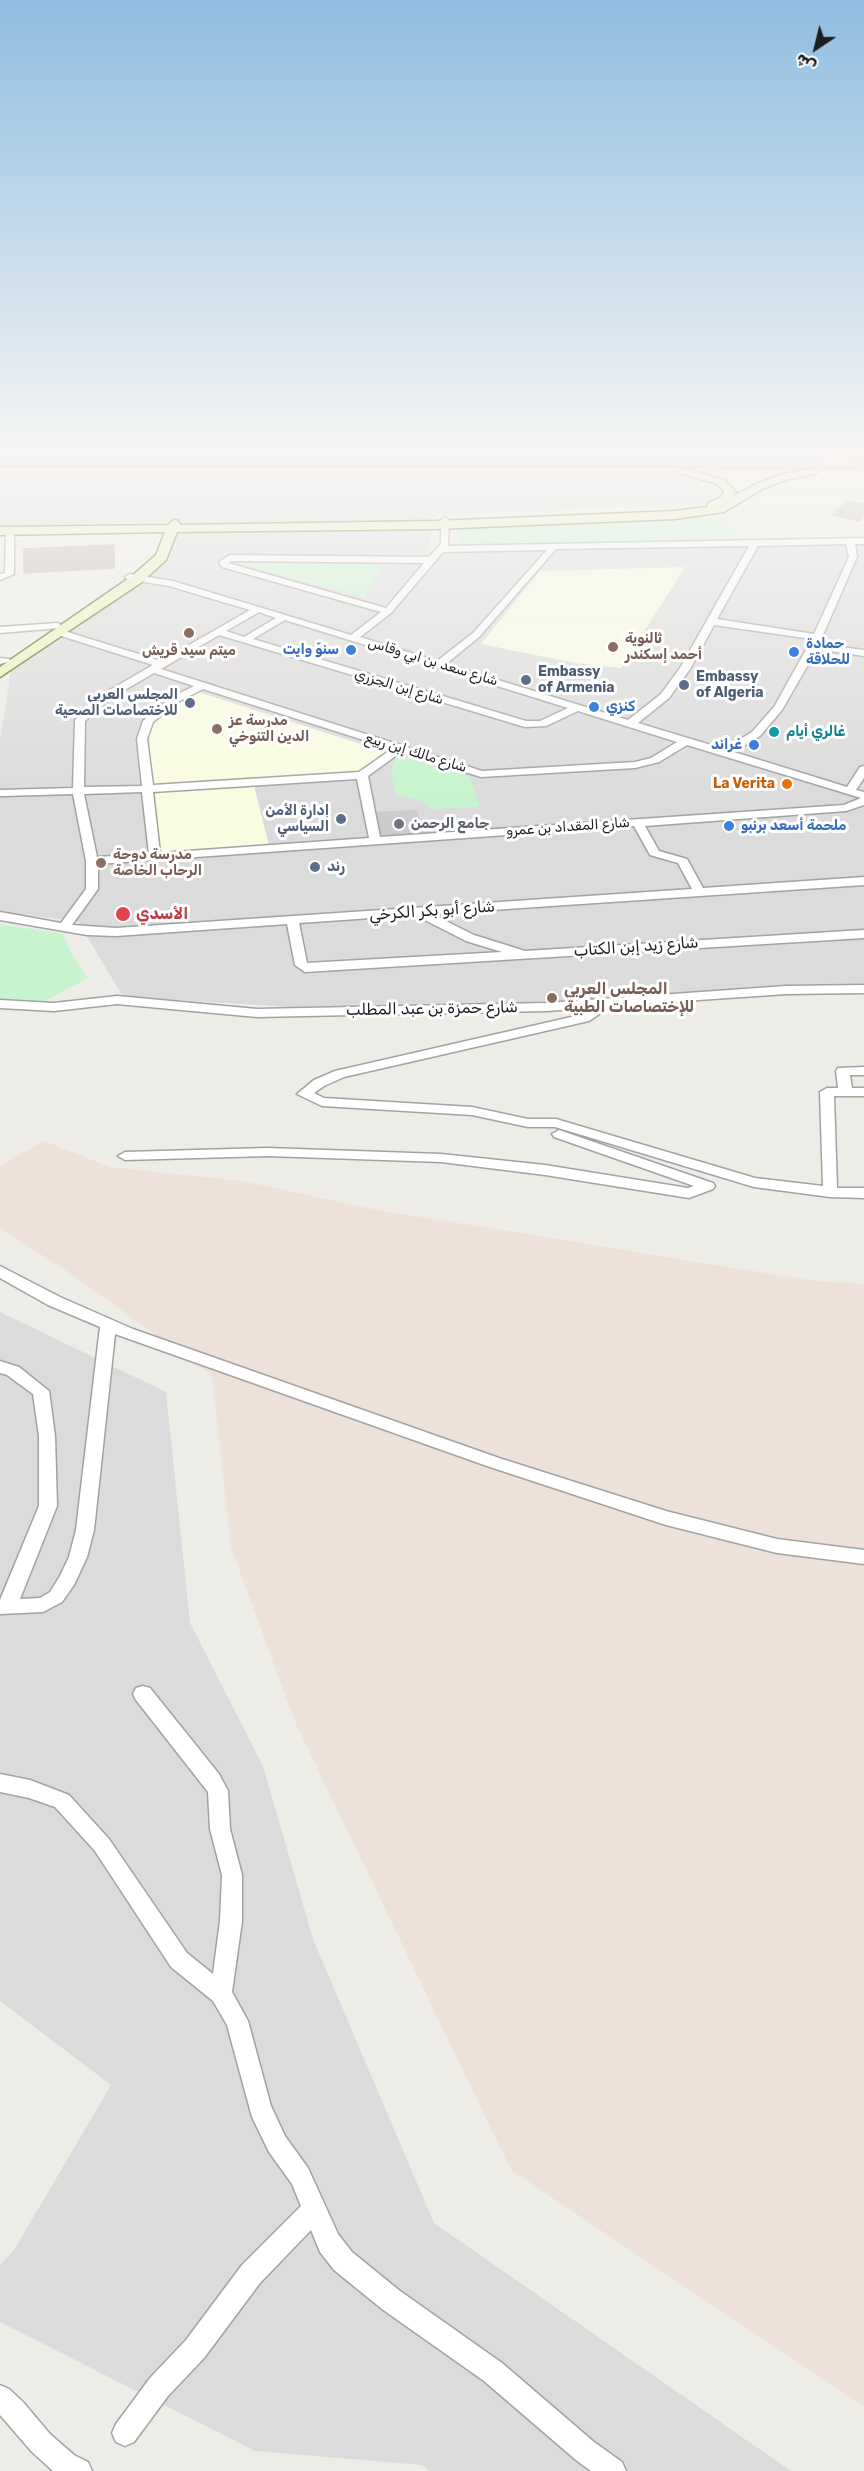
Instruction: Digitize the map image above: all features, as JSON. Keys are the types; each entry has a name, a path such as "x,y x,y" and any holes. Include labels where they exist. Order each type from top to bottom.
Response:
{"main road":[{"path":"134,578 143,567"},
{"path":"2,666 148,567"}],"street":[{"path":"0,577 9,574 8,567"},
{"path":"233,567 388,611"},
{"path":"353,638 388,611 427,567"},
{"path":"440,664 476,635 537,567"},
{"path":"631,723 665,696 685,669 740,567"},
{"path":"726,753 756,734 778,708 816,641 849,567"},
{"name":"شارع سعد بن ابي وقاس","path":"134,578 170,583 258,609 864,796"},
{"path":"65,926 92,889 92,861 78,793 80,720 107,696 258,609"},
{"path":"245,640 284,617"},
{"path":"710,621 816,641 864,653"},
{"path":"0,630 58,629"},
{"name":"شارع مالك إبن ربيع","path":"58,629 201,686 481,774 635,765 655,760 685,741"},
{"name":"شارع إبن الجزري","path":"218,632 525,724 542,724 579,707"},
{"path":"155,857 142,740 148,721 174,700 201,686"},
{"path":"3,793 78,793 362,775 400,748"},
{"path":"849,793 864,769"},
{"path":"362,775 375,841"},
{"name":"شارع المقداد بن عمرو","path":"92,861 846,808 864,801"},
{"path":"638,823 655,855 681,859 699,892"},
{"name":"شارع أبو بكر الكرخي","path":"0,916 87,931 116,932 864,881"},
{"name":"شارع زيد إبن الكتاب","path":"417,912 470,938 524,955 864,934"},
{"path":"292,920 301,965 305,968 524,955"},
{"name":"شارع حمزة بن عبد المطلب","path":"0,1005 54,1007 117,1000 257,1013 546,1007 786,990 864,989"},
{"path":"125,1156 268,1152 441,1158 545,1170 689,1193 708,1186 528,1123 472,1111 322,1102 304,1094 319,1083 340,1074 584,1018 607,1003"},
{"path":"845,1090 843,1071 864,1071"},
{"path":"830,1192 827,1092 845,1090 864,1092"},
{"path":"528,1123 556,1123 754,1182 830,1192 864,1193"},
{"path":"0,1271 54,1301 108,1325 493,1462 666,1518 777,1546 864,1557"},
{"path":"0,1366 13,1371 41,1392 47,1436 48,1506 4,1607 43,1605 56,1597 68,1580 78,1557 85,1530 108,1325"},
{"path":"143,1694 212,1780 218,1791 220,1829 232,1875 231,1921 220,1994"},
{"path":"0,1783 30,1789 62,1801 102,1845 179,1960 220,1994 237,2021 260,2109 277,2144 300,2176 329,2243 343,2261 367,2282 493,2372 585,2451 613,2471"},
{"path":"125,2433 159,2387 195,2349 251,2274 315,2209"},
{"path":"0,2398 41,2443 65,2464 79,2471"}],"shaded area":[{"path":"148,567 864,567 864,994 311,1008 123,997 78,921 0,912 0,740 12,664 142,578"},
{"path":"685,567 621,668 575,663 481,644 540,571"},
{"path":"195,691 386,752 360,772 151,786 149,730 156,715"},
{"path":"254,786 269,845 158,852 155,792"},
{"name":"جامع الرحمن","path":"417,810 425,836 381,839 372,812"},
{"path":"44,1141 110,1167 242,1181 378,1210 815,1281 864,1284 864,2407 511,2170 295,1722 231,1547 212,1376 67,1271 0,1228 0,1166"},
{"path":"0,1312 166,1392 190,1623 263,1766 313,1939 434,2223 791,2471 429,2471 422,2465 255,2451 0,2322 0,2265 14,2250 111,2085 0,2001"}],"green space":[{"path":"250,567 381,567 364,597"},
{"path":"396,755 470,777 480,807 431,809 422,801 395,795 391,771"},
{"path":"0,924 63,934 71,953 88,978 43,1002 0,998"}],"building":[{"path":"24,567 114,567 114,568 24,573"}],"place":[{"name":"ميتم سيد قريش","path":"189,633"},
{"name":"ثالنوية أحمد إسكندر","path":"613,647"},
{"name":"سنوّ وايت","path":"351,650"},
{"name":"حمادة للحلاقة","path":"794,652"},
{"name":"Embassy of Armenia","path":"526,680"},
{"name":"Embassy of Algeria","path":"684,685"},
{"name":"المجلس العربي للاختصاصات الصحية","path":"190,703"},
{"name":"كنزي","path":"594,707"},
{"name":"مدرسة عز الدين التنوخي","path":"217,729"},
{"name":"غالري أيام","path":"774,732"},
{"name":"غراند","path":"754,745"},
{"name":"La Verita","path":"787,784"},
{"name":"إدارة الأمن السياسي","path":"341,819"},
{"name":"جامع الرحمن","path":"399,824"},
{"name":"ملحمة أسعد برنبو","path":"729,826"},
{"name":"مدرسة دوحة الرحاب الخاصة","path":"101,863"},
{"name":"رند","path":"315,867"},
{"name":"الأسدي","path":"123,914"},
{"name":"المجلس العربي للإختصاصات الطبية","path":"552,998"}]}
